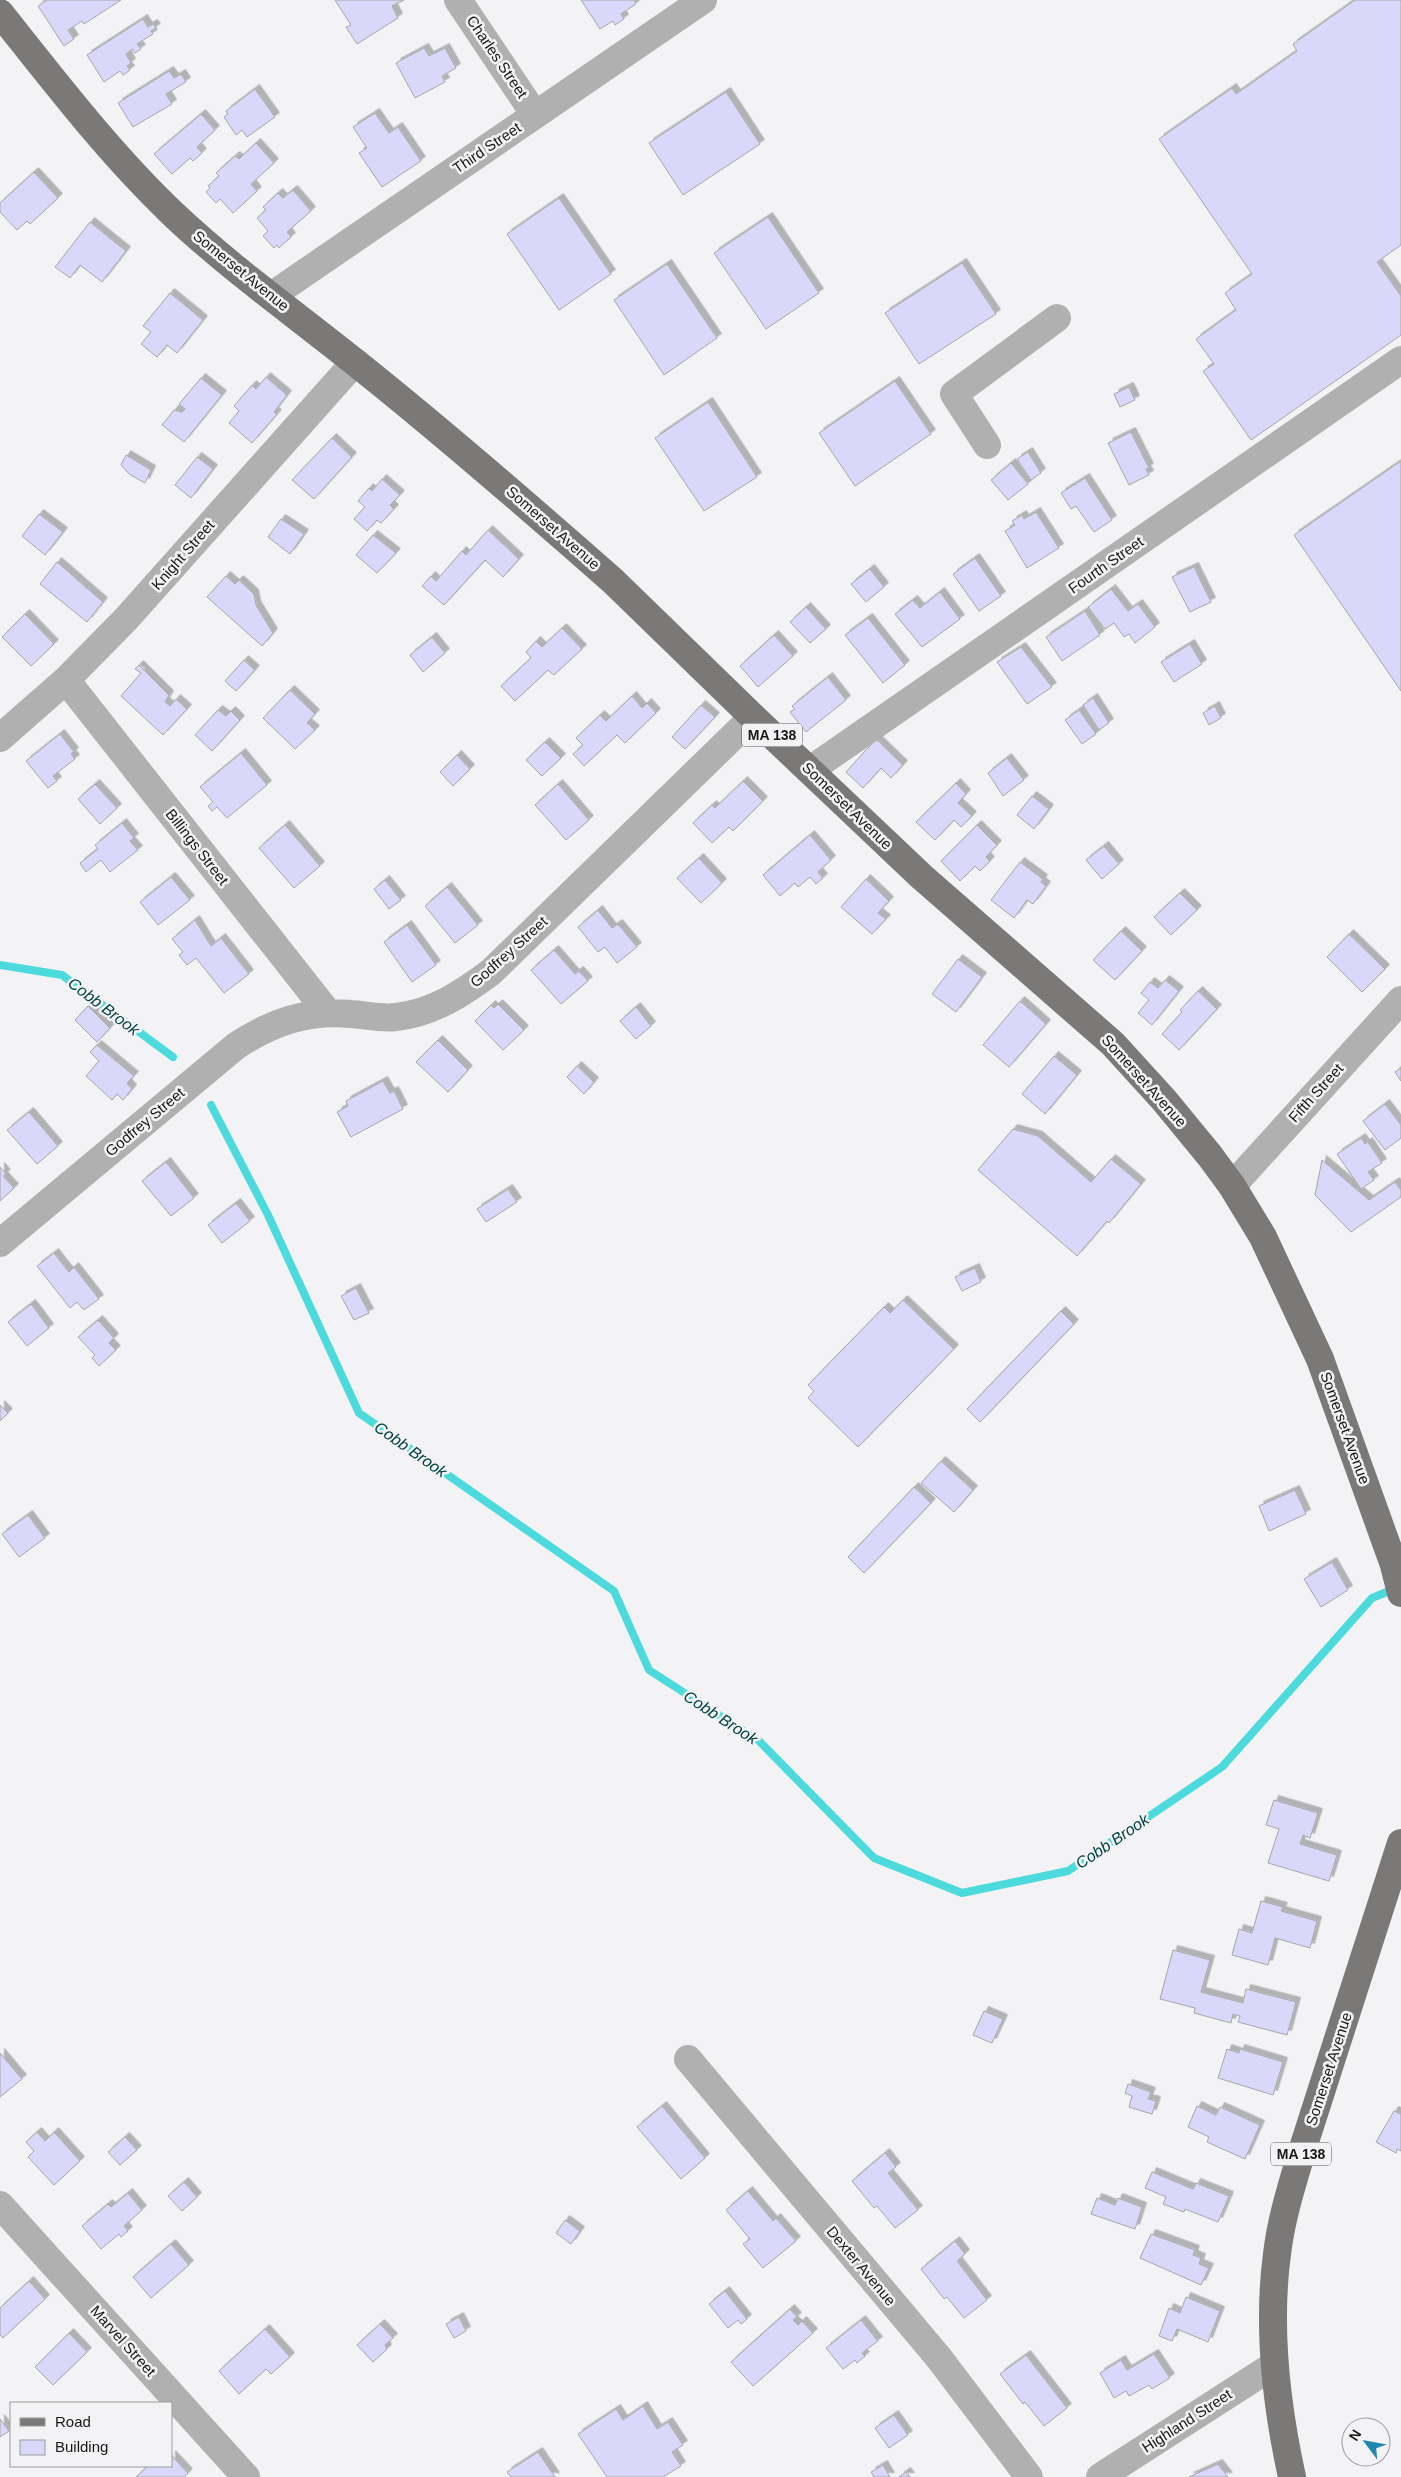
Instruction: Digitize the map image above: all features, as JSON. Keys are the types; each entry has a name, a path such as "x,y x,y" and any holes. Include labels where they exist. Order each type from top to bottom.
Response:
{"main road":[{"name":"Somerset Avenue","path":"0,13 67,97 134,174 192,232 484,469 613,581 753,718 922,877 1113,1044 1164,1100 1232,1186 1272,1254 1320,1359 1394,1565 1401,1593"},
{"name":"Somerset Avenue","path":"1292,2477 1281,2421 1274,2365 1273,2310 1276,2264 1287,2202 1401,1843"}],"street":[{"name":"Charles Street","path":"458,0 535,115"},
{"name":"Third Street","path":"271,296 703,0"},
{"path":"987,445 954,394 1058,318"},
{"name":"Fourth Street","path":"810,770 1401,360"},
{"name":"Knight Street","path":"0,738 66,680 126,619 354,362"},
{"name":"Billings Street","path":"66,680 328,1013"},
{"name":"Godfrey Street","path":"0,1243 236,1046 262,1029 283,1021 328,1013 396,1018 426,1010 461,994 491,972 753,718"},
{"name":"Fifth Street","path":"1232,1186 1401,1000"},
{"name":"Dexter Avenue","path":"688,2059 939,2358 1029,2477"},
{"name":"Marvel Street","path":"0,2205 246,2477"},
{"name":"Highland Street","path":"1100,2477 1274,2365"}],"building":[{"path":"47,0 121,0 84,24 82,21 68,30 74,39 64,46 38,6"},
{"path":"335,0 404,0 392,6 398,18 357,44 346,27 351,25"},
{"path":"581,0 634,0 636,4 621,14 624,19 615,25 613,21 600,29"},
{"path":"1355,0 1401,0 1401,245 1377,262 1401,296 1401,335 1251,440 1203,371 1214,364 1196,339 1236,310 1225,293 1252,274 1159,139 1232,88 1236,94 1297,51 1293,44"},
{"path":"143,19 148,27 153,24 156,28 151,31 153,34 137,44 141,49 135,53 132,49 126,54 131,63 127,66 130,70 123,75 120,71 104,82 87,55"},
{"path":"424,48 429,56 445,48 456,68 442,76 445,82 415,98 396,63"},
{"path":"169,71 174,78 181,74 186,82 166,94 172,104 133,127 118,103"},
{"path":"255,89 275,117 247,137 242,130 236,135 224,117 228,114 226,111"},
{"path":"726,92 760,144 683,195 649,143"},
{"path":"375,113 389,133 398,127 421,161 382,187 359,153 367,148 353,127"},
{"path":"201,114 215,130 197,147 202,153 193,161 190,158 172,174 154,154"},
{"path":"256,143 274,163 251,184 257,191 233,213 220,199 216,203 206,192 210,188 208,186 219,176 216,173 235,156 239,159"},
{"path":"34,172 58,198 30,224 27,221 17,230 0,212 0,203"},
{"path":"293,190 311,211 287,232 291,237 279,248 277,245 274,248 263,236 268,231 257,218 266,210 263,207 278,193 283,198"},
{"path":"559,198 611,274 559,310 507,234"},
{"path":"768,217 819,293 766,329 714,253"},
{"path":"90,222 126,251 102,282 80,265 70,278 55,267"},
{"path":"962,263 996,314 919,364 885,313"},
{"path":"667,264 717,338 664,375 614,300"},
{"path":"170,293 203,320 177,353 167,345 157,357 141,344 151,332 143,326"},
{"path":"266,377 287,395 274,412 277,414 252,443 229,423 239,411 234,406 252,385 256,389"},
{"path":"201,378 222,395 184,442 162,425 174,410 182,412 185,409 179,404"},
{"path":"895,381 931,434 855,486 819,433"},
{"path":"1129,387 1135,400 1120,407 1114,394"},
{"path":"708,402 757,477 704,511 655,438"},
{"path":"1131,432 1149,468 1146,469 1149,475 1129,485 1108,443"},
{"path":"332,438 352,457 314,499 292,480"},
{"path":"1028,452 1041,473 1031,480 1017,459"},
{"path":"126,455 151,470 145,483 129,474 121,465"},
{"path":"197,457 213,469 191,498 175,485"},
{"path":"1401,461 1401,691 1294,535"},
{"path":"1011,463 1028,484 1008,500 991,480"},
{"path":"1085,478 1112,520 1094,532 1076,506 1071,509 1061,493"},
{"path":"382,479 400,495 390,505 394,509 381,523 377,520 367,531 354,519 365,507 358,501 369,488 372,491"},
{"path":"1036,512 1059,548 1027,568 1005,531 1015,525 1012,521 1022,515 1024,519"},
{"path":"39,514 63,532 45,555 22,536"},
{"path":"281,519 304,534 290,554 268,537"},
{"path":"488,530 519,559 503,577 485,560 444,605 422,586 431,576 436,581 462,551 466,555"},
{"path":"373,535 396,553 377,573 356,555"},
{"path":"975,558 1001,596 979,611 953,574"},
{"path":"57,562 103,602 87,622 40,584"},
{"path":"1194,567 1211,602 1190,612 1172,577"},
{"path":"870,569 884,587 866,602 851,584"},
{"path":"226,576 235,584 239,580 254,594 256,605 273,633 262,646 207,597"},
{"path":"1111,589 1128,611 1138,604 1155,627 1135,643 1129,634 1124,637 1114,623 1105,629 1088,607"},
{"path":"940,592 960,619 922,647 895,614 913,600 920,608"},
{"path":"806,607 826,629 810,643 790,622"},
{"path":"1085,611 1100,635 1062,661 1046,637"},
{"path":"25,614 54,644 31,666 2,637"},
{"path":"868,618 905,665 883,683 845,635"},
{"path":"562,628 582,649 554,675 548,670 515,701 501,686 531,658 526,652 536,641 542,647"},
{"path":"774,635 793,656 758,687 740,666"},
{"path":"432,637 445,653 423,672 410,655"},
{"path":"1190,644 1202,664 1174,682 1161,662"},
{"path":"1021,647 1052,687 1027,704 997,662"},
{"path":"244,660 255,670 236,691 225,681"},
{"path":"139,665 169,695 165,702 170,706 176,699 187,709 163,735 121,696 141,673 135,669"},
{"path":"828,677 846,700 806,732 790,712 795,709 792,706"},
{"path":"290,690 315,714 307,723 315,730 295,749 263,718"},
{"path":"632,696 642,708 647,703 656,713 625,743 617,735 584,766 573,754 583,745 576,738 600,715 606,721"},
{"path":"1093,698 1109,723 1099,730 1083,705"},
{"path":"701,705 715,717 685,749 672,737"},
{"path":"1215,706 1221,718 1209,725 1203,713"},
{"path":"218,710 226,716 231,711 240,720 212,751 195,735"},
{"path":"1079,710 1096,734 1082,744 1065,720"},
{"path":"60,734 74,752 71,754 75,759 53,776 57,781 48,788 26,761"},
{"path":"876,739 903,765 891,778 881,768 863,788 846,772"},
{"path":"545,742 561,758 542,776 526,760"},
{"path":"241,753 267,785 227,818 217,807 212,811 208,806 213,802 200,787"},
{"path":"457,755 470,769 453,786 440,772"},
{"path":"1007,758 1024,780 1003,796 988,773"},
{"path":"743,781 763,801 733,831 729,827 712,843 693,823 712,805 715,808"},
{"path":"956,783 966,794 958,803 972,816 961,827 954,820 935,840 916,822"},
{"path":"95,784 117,808 100,824 78,799"},
{"path":"558,784 589,820 566,840 535,805"},
{"path":"1032,796 1049,809 1034,829 1017,815"},
{"path":"122,823 134,838 130,841 138,850 110,872 101,860 86,872 80,863 98,849 95,845"},
{"path":"285,825 320,866 294,888 259,848"},
{"path":"977,825 997,845 986,857 990,861 980,871 975,866 960,881 941,861"},
{"path":"810,835 831,860 818,872 823,878 816,884 810,877 798,887 795,883 780,896 763,875"},
{"path":"1104,846 1119,864 1102,879 1086,860"},
{"path":"699,858 722,883 701,903 677,878"},
{"path":"1020,862 1043,879 1041,882 1046,886 1033,904 1027,900 1014,918 991,900"},
{"path":"171,877 190,900 158,925 140,902"},
{"path":"866,879 889,901 878,913 886,919 872,934 841,907"},
{"path":"385,880 401,900 389,909 374,889"},
{"path":"447,887 478,925 455,943 425,906"},
{"path":"1180,893 1197,910 1171,935 1154,917"},
{"path":"598,910 612,928 618,924 637,947 617,963 605,947 598,952 578,927"},
{"path":"195,920 211,946 221,938 249,974 224,993 196,958 187,965 179,955 183,952 172,939"},
{"path":"407,925 436,965 412,982 384,942"},
{"path":"1121,931 1142,951 1115,980 1093,960"},
{"path":"1349,934 1385,969 1362,992 1327,957"},
{"path":"554,950 575,974 579,971 588,981 561,1004 531,970"},
{"path":"958,959 982,977 956,1012 932,994"},
{"path":"1165,980 1179,991 1152,1025 1138,1013 1149,1000 1141,993 1150,982 1158,988"},
{"path":"1198,991 1217,1009 1179,1050 1162,1034 1182,1012 1180,1010"},
{"path":"1020,1001 1046,1024 1009,1067 983,1045"},
{"path":"498,1004 524,1030 503,1050 475,1021 491,1005 494,1008"},
{"path":"88,1006 110,1028 97,1042 75,1020"},
{"path":"636,1007 651,1026 636,1039 620,1021"},
{"path":"438,1040 468,1070 448,1092 416,1062"},
{"path":"97,1045 134,1076 127,1083 132,1089 123,1100 117,1094 112,1100 86,1076 99,1061 90,1052"},
{"path":"1054,1056 1077,1075 1045,1114 1022,1094"},
{"path":"577,1066 594,1082 584,1094 567,1077"},
{"path":"1401,1068 1401,1081 1395,1072"},
{"path":"383,1081 390,1093 394,1091 403,1109 351,1137 337,1112 348,1106 346,1101"},
{"path":"1385,1104 1401,1125 1401,1138 1385,1150 1363,1121"},
{"path":"29,1112 58,1146 37,1164 7,1130"},
{"path":"1013,1129 1038,1136 1091,1182 1111,1159 1141,1184 1109,1223 1107,1221 1077,1256 978,1170"},
{"path":"1361,1138 1365,1144 1368,1142 1382,1163 1368,1172 1374,1180 1361,1189 1337,1154"},
{"path":"1322,1160 1369,1200 1395,1182 1401,1190 1401,1197 1351,1232 1315,1195"},
{"path":"166,1162 194,1198 171,1216 142,1181"},
{"path":"0,1167 6,1174 3,1176 14,1188 0,1201"},
{"path":"508,1189 517,1202 486,1222 477,1209"},
{"path":"236,1203 250,1221 222,1243 208,1225"},
{"path":"54,1253 69,1272 74,1267 99,1299 84,1310 77,1302 70,1308 37,1266"},
{"path":"975,1268 981,1282 962,1291 955,1277"},
{"path":"356,1288 369,1313 354,1320 341,1296"},
{"path":"903,1300 954,1349 858,1447 808,1398 814,1391 808,1385 884,1307 890,1313"},
{"path":"31,1304 49,1328 27,1346 8,1322"},
{"path":"1061,1311 1074,1324 980,1422 967,1409"},
{"path":"98,1320 114,1338 109,1343 116,1350 99,1366 92,1358 95,1355 78,1337"},
{"path":"0,1405 8,1413 0,1421"},
{"path":"941,1461 973,1490 954,1512 921,1483"},
{"path":"914,1487 931,1503 864,1573 848,1557"},
{"path":"1295,1490 1306,1514 1269,1531 1259,1506"},
{"path":"28,1515 45,1538 19,1557 2,1534"},
{"path":"1332,1562 1348,1590 1321,1607 1304,1579"},
{"path":"1274,1800 1318,1813 1310,1838 1303,1835 1300,1844 1337,1855 1329,1881 1268,1863 1279,1829 1266,1825"},
{"path":"1261,1901 1283,1907 1281,1911 1317,1921 1310,1948 1275,1938 1268,1965 1232,1955 1239,1929 1252,1933"},
{"path":"1173,1950 1210,1960 1201,1992 1243,2003 1246,1989 1296,2002 1287,2035 1238,2022 1240,2016 1233,2014 1231,2023 1194,2013 1195,2008 1160,1999"},
{"path":"984,2011 1003,2019 992,2043 973,2035"},
{"path":"1227,2049 1239,2053 1240,2049 1283,2062 1273,2095 1218,2078"},
{"path":"0,2053 22,2079 0,2097"},
{"path":"1128,2084 1151,2092 1148,2099 1156,2101 1152,2114 1129,2107 1132,2096 1125,2093"},
{"path":"662,2106 705,2158 681,2179 637,2127"},
{"path":"1197,2106 1216,2115 1220,2107 1260,2125 1245,2159 1207,2142 1209,2137 1188,2127"},
{"path":"1394,2111 1401,2114 1401,2151 1397,2149 1396,2153 1376,2142"},
{"path":"37,2132 45,2141 54,2132 80,2161 54,2185 28,2157 34,2151 26,2142"},
{"path":"125,2137 137,2150 120,2165 108,2152"},
{"path":"885,2153 896,2167 888,2173 918,2210 895,2228 877,2206 874,2208 852,2181"},
{"path":"1152,2172 1193,2189 1196,2183 1229,2196 1218,2222 1185,2209 1184,2212 1163,2204 1166,2197 1145,2188"},
{"path":"184,2182 197,2197 182,2211 168,2196"},
{"path":"748,2191 773,2221 776,2218 796,2241 763,2268 743,2244 750,2239 726,2210"},
{"path":"128,2193 142,2210 124,2226 128,2231 121,2237 119,2234 101,2249 82,2226 108,2204 111,2207"},
{"path":"1097,2198 1115,2205 1118,2198 1142,2207 1135,2229 1091,2214"},
{"path":"565,2220 580,2231 571,2244 556,2233"},
{"path":"1151,2234 1195,2250 1193,2255 1201,2258 1199,2264 1209,2268 1201,2285 1140,2258"},
{"path":"955,2241 965,2254 957,2261 987,2300 964,2318 947,2297 944,2299 921,2269"},
{"path":"171,2244 189,2265 151,2298 133,2277"},
{"path":"29,2281 45,2299 3,2338 0,2335 0,2308"},
{"path":"725,2291 747,2319 741,2324 738,2320 728,2328 709,2304"},
{"path":"1186,2297 1220,2311 1208,2342 1177,2329 1172,2341 1159,2336 1169,2308 1180,2313"},
{"path":"790,2309 797,2317 793,2320 798,2325 802,2321 813,2333 753,2386 731,2362"},
{"path":"459,2317 466,2331 454,2338 446,2324"},
{"path":"861,2320 878,2341 862,2353 865,2356 857,2363 855,2360 843,2369 826,2348"},
{"path":"380,2324 393,2338 385,2345 387,2349 373,2362 357,2345"},
{"path":"265,2329 290,2357 271,2374 266,2369 239,2394 219,2371"},
{"path":"69,2333 87,2352 53,2385 35,2367"},
{"path":"1154,2354 1170,2378 1152,2389 1149,2385 1129,2396 1126,2391 1114,2398 1100,2373 1121,2360 1127,2370"},
{"path":"1026,2355 1067,2408 1044,2426 1025,2402 1023,2404 1000,2374"},
{"path":"643,2406 657,2429 668,2422 683,2445 672,2452 681,2466 663,2477 607,2477 578,2434 616,2409 623,2420"},
{"path":"894,2415 908,2435 889,2448 875,2428"},
{"path":"0,2419 9,2431 0,2437"},
{"path":"538,2452 555,2477 511,2477 507,2472"},
{"path":"172,2456 188,2473 184,2477 136,2477 147,2467 172,2467"},
{"path":"1218,2464 1228,2477 1189,2477"},
{"path":"883,2465 890,2477 874,2477 871,2472"},
{"path":"906,2472 910,2477 899,2477"}],"waterway":[{"name":"Cobb Brook","path":"0,965 62,975 173,1057"},
{"name":"Cobb Brook","path":"211,1105 268,1215 359,1413 614,1591 649,1670 759,1741 874,1858 962,1893 1068,1871 1222,1767 1372,1598 1394,1589"}]}
